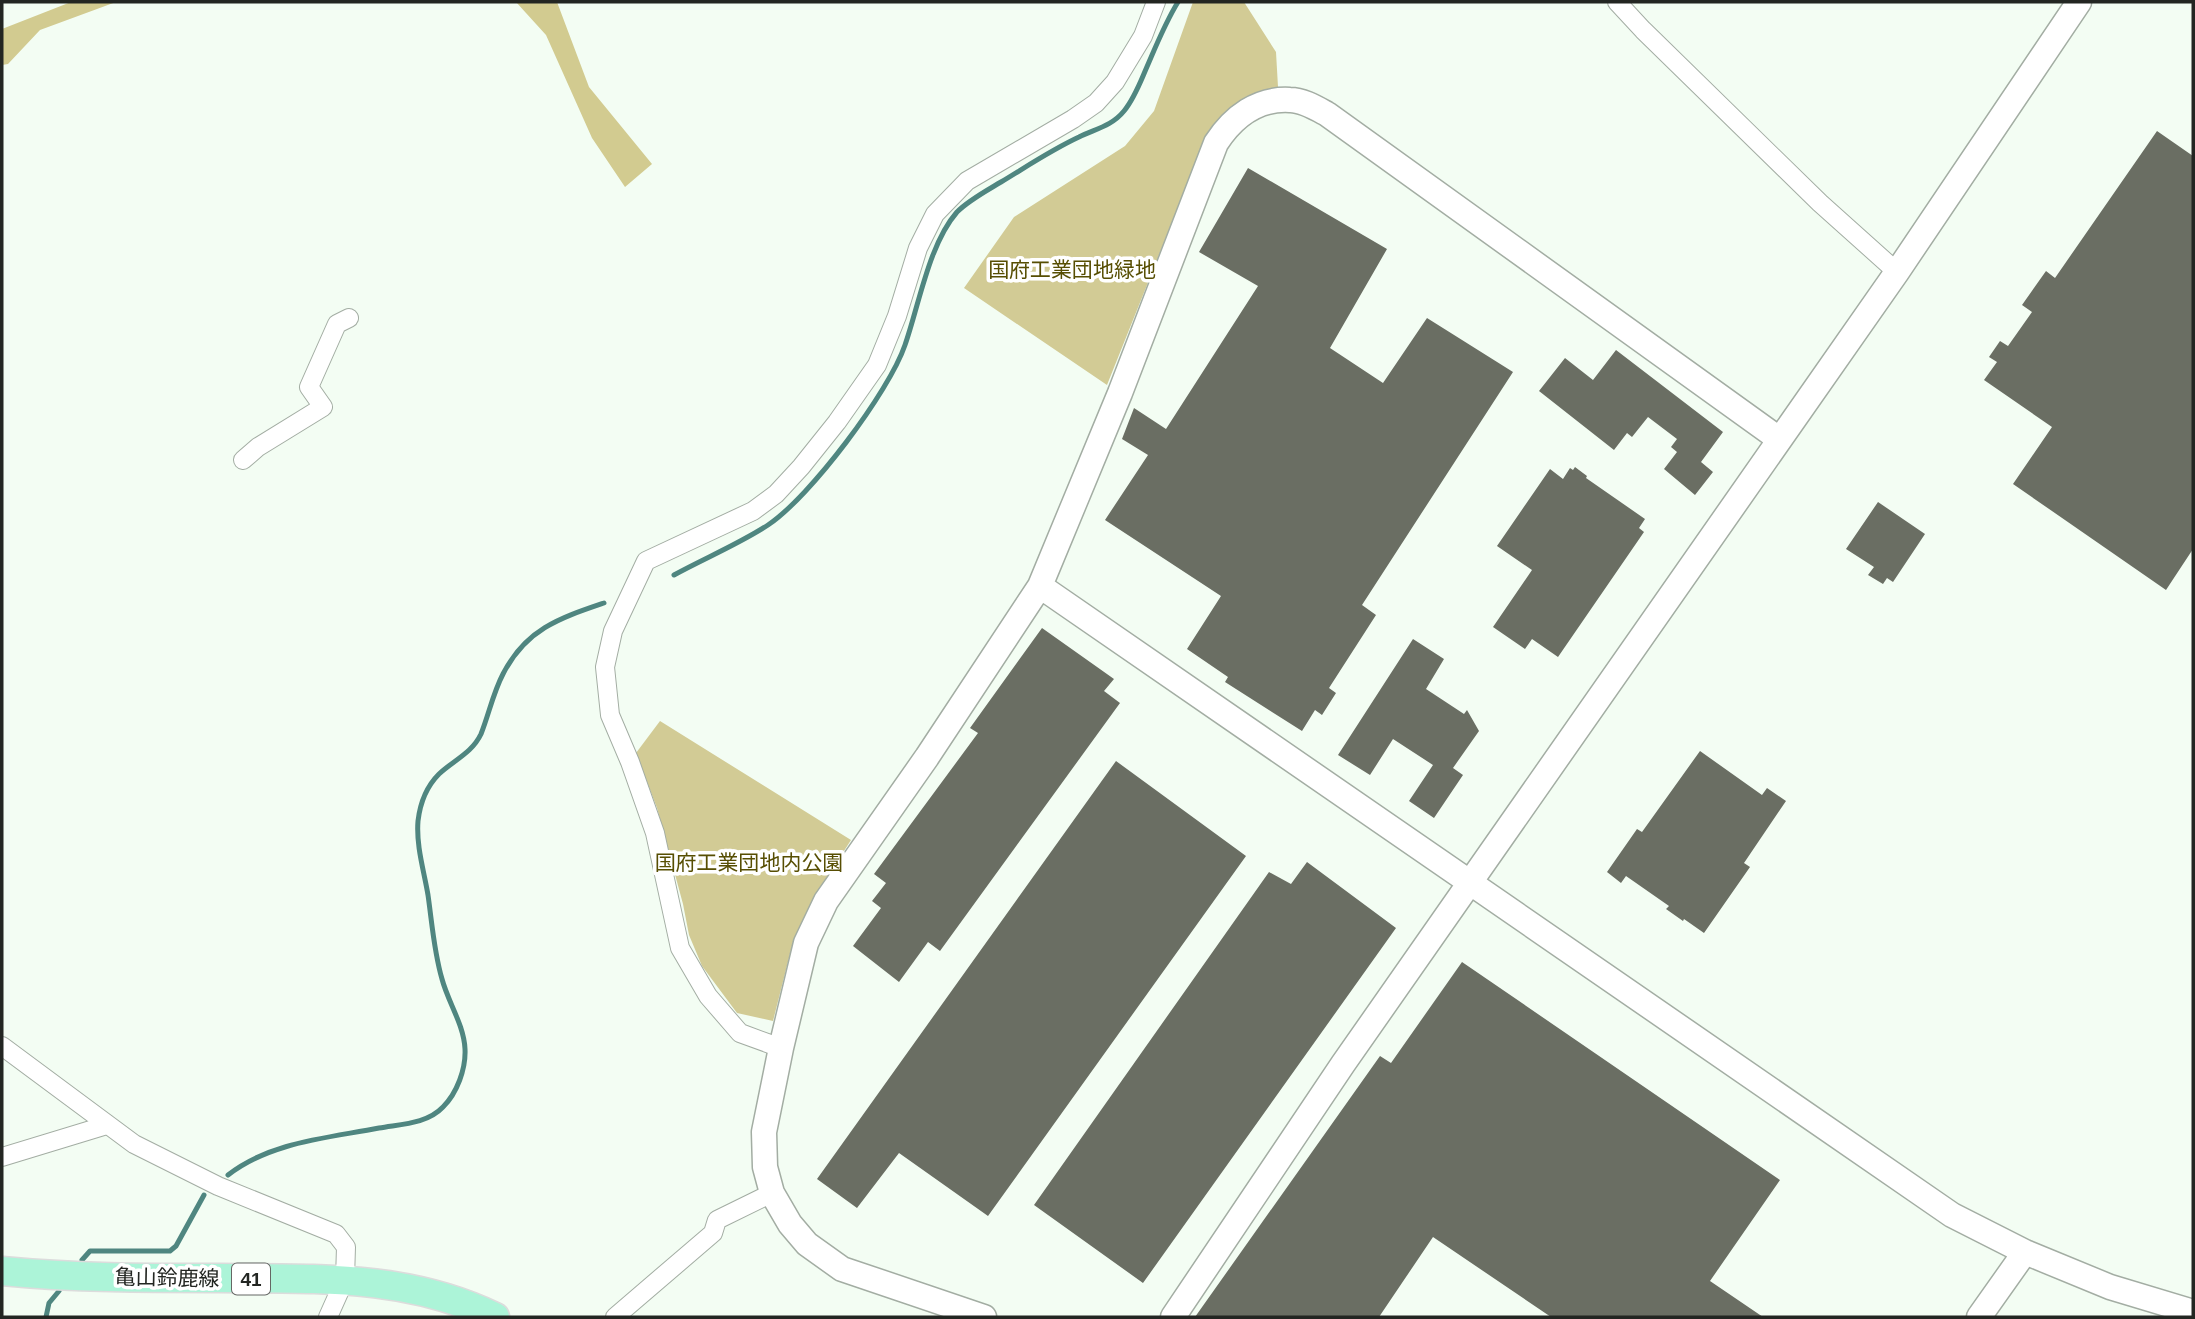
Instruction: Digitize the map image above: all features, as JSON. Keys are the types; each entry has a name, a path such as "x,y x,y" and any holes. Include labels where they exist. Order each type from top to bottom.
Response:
{"main road":[{"name":"亀山鈴鹿線","path":"2,1271 133,1278 345,1279 399,1286 445,1296 495,1317"}],"street":[{"path":"781,1048 740,1033 708,996 680,948 655,833 631,762 610,715 605,667 613,631 646,561 753,511 776,495 801,467 877,365 897,316 918,248 935,214 967,181 1097,103 1115,82 1143,36 1156,2"},
{"path":"1617,2 1820,203 1897,272"},
{"path":"1173,1317 1343,1064 1897,272 2079,2"},
{"path":"984,1317 842,1269 807,1244 764,1197 764,1132 781,1048 806,943 826,901 927,757 1040,586 1120,393 1216,143 1225,130 1243,113 1259,104 1274,101 1291,99 1327,114 1779,439"},
{"path":"243,460 258,447 323,407 309,387 337,324 349,318"},
{"path":"1040,586 1472,881 1952,1215 2025,1252 2110,1287 2193,1312"},
{"path":"2,1046 134,1144 218,1186 336,1234 345,1247 345,1279 328,1317"},
{"path":"2,1157 107,1125"},
{"path":"615,1317 713,1233 717,1220 764,1197"},
{"path":"1979,1317 2025,1252"}],"green space":[{"name":"国府工業団地緑地","path":"1193,2 1244,2 1276,52 1278,87 1239,101 1209,130 1107,385 964,288 1014,217 1125,146 1154,111"},
{"name":"国府工業団地内公園","path":"660,721 851,840 815,896 793,942 773,1021 737,1013 702,966 689,935 657,808 636,753"}],"shaded area":[{"path":"71,2 116,2 40,30 8,64 2,65 2,29"},
{"path":"516,2 557,2 589,87 652,164 625,187 592,138 546,35"}],"building":[{"path":"2157,131 2193,156 2193,549 2166,590 2013,484 2052,427 1984,380 1997,362 1989,357 2000,341 2008,346 2032,312 2022,305 2046,271 2055,278"},
{"path":"1248,168 1387,249 1330,348 1383,383 1427,318 1513,372 1362,605 1376,615 1329,688 1336,693 1322,715 1315,710 1302,731 1225,682 1228,677 1187,649 1221,596 1105,520 1148,455 1122,439 1134,408 1166,429 1258,286 1199,252"},
{"path":"1616,350 1723,432 1701,462 1713,472 1695,495 1664,469 1677,452 1671,447 1677,439 1648,417 1632,437 1627,433 1614,450 1539,391 1565,358 1593,380"},
{"path":"1575,467 1587,476 1586,478 1645,519 1639,528 1644,532 1558,657 1532,639 1525,649 1493,627 1532,570 1497,546 1550,469 1563,479 1570,468 1573,470"},
{"path":"1878,502 1925,534 1893,582 1887,578 1883,584 1868,575 1874,567 1846,549"},
{"path":"1042,628 1114,679 1104,691 1120,703 940,951 928,942 899,982 853,946 881,908 872,901 886,883 874,874 978,733 970,728"},
{"path":"1413,639 1444,659 1426,689 1464,714 1467,710 1479,731 1453,768 1463,775 1434,818 1409,801 1433,765 1393,739 1370,775 1338,755"},
{"path":"1700,751 1762,795 1767,788 1786,801 1744,863 1750,867 1704,933 1666,909 1669,906 1626,876 1621,883 1607,872 1637,829 1642,832"},
{"path":"1116,761 1246,856 988,1216 899,1153 857,1208 817,1179"},
{"path":"1307,862 1396,928 1143,1283 1034,1205 1269,872 1291,884"},
{"path":"1462,962 1780,1180 1710,1281 1763,1317 1551,1317 1433,1237 1379,1317 1195,1317 1380,1056 1391,1063"}],"waterway":[{"path":"674,575 768,525 805,492 866,415 896,365 905,345 932,258 947,225 957,212 978,196 1049,153 1109,124 1119,116 1134,96 1178,2"},
{"path":"228,1175 244,1164 281,1148 422,1120 437,1113 452,1095 462,1072 465,1049 462,1031 442,979 435,948 418,840 422,802 439,774 477,741 500,681 522,646 559,620 604,603"},
{"path":"82,1260 90,1251 170,1251 176,1246 204,1195"},
{"path":"46,1317 49,1303 59,1291"}]}
